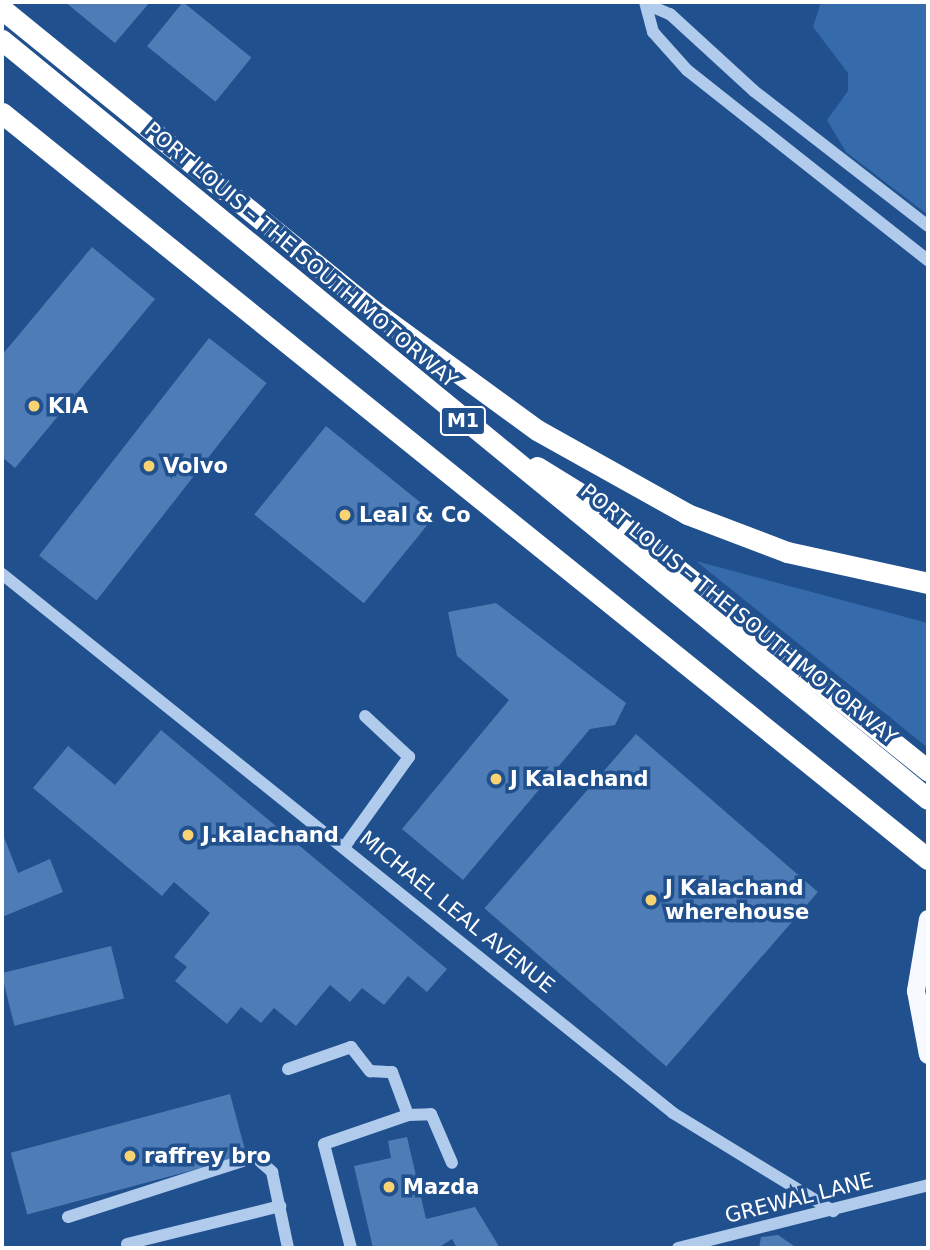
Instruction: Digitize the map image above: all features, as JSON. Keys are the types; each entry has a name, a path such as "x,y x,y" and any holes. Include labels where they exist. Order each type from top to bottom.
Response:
{"highway":[{"path":"2,9 371,309 537,430 687,514 787,552 928,583"},
{"name":"PORT LOUIS – THE SOUTH MOTORWAY","path":"2,40 466,424 928,799"},
{"name":"M1","path":"2,113 928,859"},
{"path":"466,424 594,502 928,771"}],"main road":[{"path":"928,919 916,991 928,1055"}],"street":[{"path":"646,3 670,14 754,91 928,226"},
{"path":"646,3 653,32 711,92 928,260"},
{"name":"MICHAEL LEAL AVENUE","path":"2,574 345,846 673,1114 834,1211"},
{"path":"345,846 409,757 365,716"},
{"path":"288,1069 351,1047 370,1071 392,1072 408,1115"},
{"path":"351,1248 324,1144 408,1115 431,1114 438,1121 452,1163"},
{"path":"68,1217 255,1157 272,1172 288,1248"},
{"name":"GREWAL LANE","path":"678,1248 834,1211 928,1185"},
{"path":"127,1244 280,1206"}],"shaded area":[{"path":"821,2 928,2 928,215 846,152 827,120 848,91 848,73 813,27"},
{"path":"696,561 928,623 928,748"}],"building":[{"path":"65,2 150,2 115,43"},
{"path":"183,2 251,57 216,102 147,46"},
{"name":"KIA","path":"92,247 155,299 15,468 2,457 2,355"},
{"name":"Volvo","path":"209,338 267,383 97,600 39,555"},
{"name":"Leal & Co","path":"326,426 436,515 364,603 254,515"},
{"name":"J Kalachand","path":"496,603 626,703 615,725 590,729 463,880 402,829 509,700 457,656 448,612"},
{"name":"J.kalachand","path":"161,730 447,969 427,992 408,976 384,1005 362,988 350,1002 330,985 296,1026 274,1008 261,1023 241,1007 227,1024 175,981 187,967 174,957 210,913 174,882 162,896 33,788 68,746 115,785"},
{"name":"J Kalachand wherehouse","path":"636,734 818,892 666,1066 484,908"},
{"path":"2,832 18,873 50,859 63,892 2,917"},
{"path":"111,946 124,998 14,1026 2,973"},
{"name":"raffrey bro","path":"230,1094 247,1156 27,1215 11,1153"},
{"name":"Mazda","path":"407,1137 426,1219 475,1207 500,1248 457,1248 452,1239 438,1248 373,1248 354,1166 391,1158 388,1141"},
{"path":"778,1235 797,1248 759,1248 761,1237"}],"place":[{"name":"KIA","path":"34,406"},
{"name":"Volvo","path":"149,466"},
{"name":"Leal & Co","path":"345,515"},
{"name":"J Kalachand","path":"496,779"},
{"name":"J.kalachand","path":"188,835"},
{"name":"J Kalachand wherehouse","path":"651,900"},
{"name":"raffrey bro","path":"130,1156"},
{"name":"Mazda","path":"389,1187"}]}
